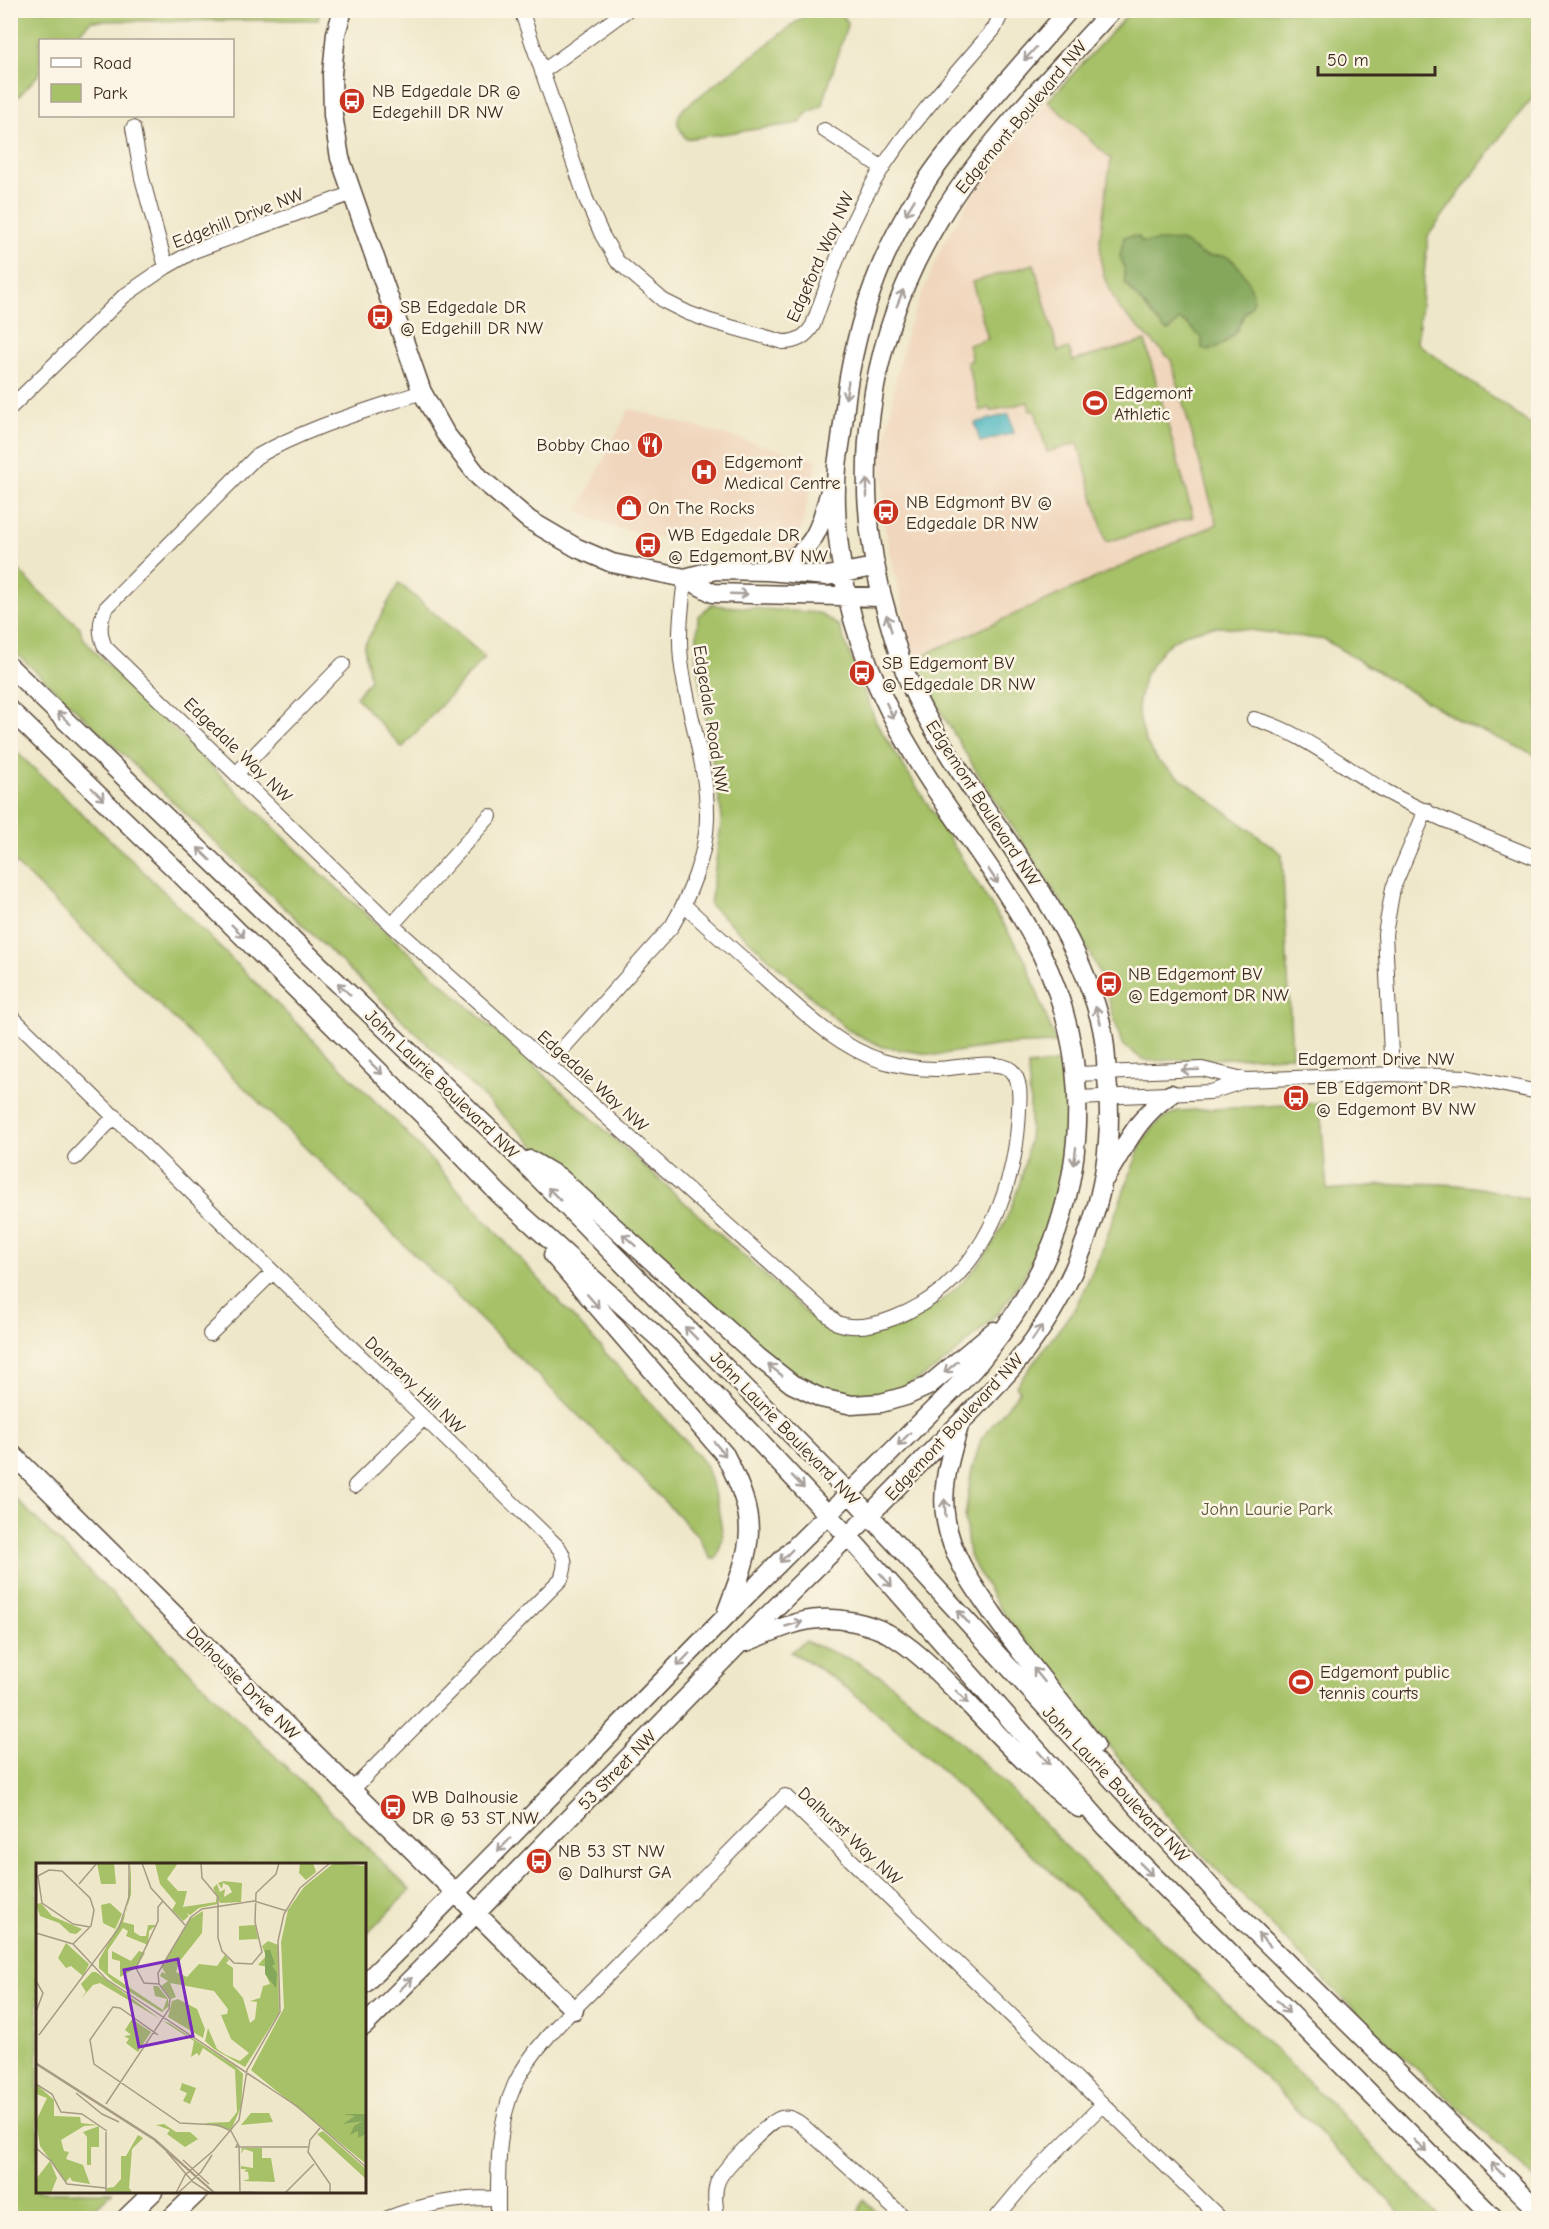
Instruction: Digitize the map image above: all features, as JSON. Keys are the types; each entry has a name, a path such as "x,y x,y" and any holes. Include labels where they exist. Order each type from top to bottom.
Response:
{"main road":[{"path":"343,10 336,33 332,74 333,115 340,158 422,392 445,433 479,477 529,520 577,548 612,563 685,578 713,593 881,597"},
{"name":"Edgemont Boulevard NW","path":"850,1494 984,1357 1025,1297 1057,1229 1075,1159 1077,1074 1062,1007 1043,957 1022,918 916,759 894,718 869,662 847,597 837,509 837,465 845,398 857,338 877,276 896,234 925,183 945,155 1069,10"},
{"name":"Edgemont Boulevard NW","path":"869,1515 1016,1364 1052,1312 1078,1260 1094,1218 1103,1182 1110,1119 1100,1018 1074,949 1010,843 937,736 901,663 874,567 867,502 866,438 878,368 899,299 926,242 954,195 992,144 1112,10"},
{"path":"767,571 793,560 812,541 823,516 837,465"},
{"path":"685,578 715,570 827,576 874,567"},
{"name":"John Laurie Boulevard NW","path":"10,667 507,1146 850,1494 1222,1899 1539,2211"},
{"name":"John Laurie Boulevard NW","path":"10,710 176,869 428,1120 499,1194 664,1343 848,1536 1105,1827 1494,2218"},
{"path":"1103,1182 1143,1117 1171,1094"},
{"path":"507,1146 559,1177 758,1357 792,1384 821,1398 852,1405 881,1403 906,1396 927,1386 1012,1316"},
{"path":"499,1194 725,1455 739,1482 747,1507 750,1529 744,1565 724,1618"},
{"path":"960,1422 948,1467 944,1499 945,1519 950,1540 968,1577 1012,1642 1123,1778 1210,1875 1222,1899"},
{"name":"Dalhousie Drive NW","path":"10,1452 573,2010"},
{"name":"53 Street NW","path":"366,1982 457,1893 724,1618 850,1494"},
{"name":"53 Street NW","path":"366,2024 869,1515"},
{"path":"739,1645 789,1625 820,1619 846,1621 887,1633 910,1648 936,1670 1051,1788 1105,1827"},
{"path":"126,2218 152,2193"},
{"path":"171,2218 197,2193"}],"street":[{"name":"Edgeford Way NW","path":"521,10 586,200 617,261 664,301 688,313 783,342 795,342 809,332 842,246 882,168 913,125 994,29 1003,10"},
{"path":"543,72 627,10"},
{"path":"133,128 142,178 166,267"},
{"path":"824,130 882,168"},
{"name":"Edgehill Drive NW","path":"10,408 72,344 124,296 166,267 194,251 353,194"},
{"name":"Edgedale Way NW","path":"422,392 313,430 256,457 106,608 101,618 101,637 105,647 392,925 837,1323 849,1327 862,1326 912,1310 949,1283 973,1256 995,1216 1013,1166 1018,1134 1020,1092 1013,1072 1001,1065 934,1069 914,1067 884,1061 840,1042 684,905"},
{"name":"Edgedale Road NW","path":"548,1065 672,926 684,905 704,847 707,820 704,778 681,656 680,628 685,578"},
{"path":"236,774 343,663"},
{"path":"1254,719 1279,726 1387,792 1539,859"},
{"path":"1392,1074 1386,934 1388,912 1393,888 1426,810"},
{"path":"392,925 490,816"},
{"name":"Dalmeny Hill NW","path":"10,1015 559,1548 566,1562 561,1579 352,1790"},
{"name":"Edgemont Drive NW","path":"1077,1074 1202,1069 1247,1080"},
{"name":"Edgemont Drive NW","path":"1078,1098 1211,1092 1247,1080 1392,1074 1466,1077 1539,1092"},
{"path":"75,1158 115,1116"},
{"path":"210,1334 273,1272"},
{"path":"355,1486 424,1418"},
{"name":"Dalhurst Way NW","path":"498,2218 501,2131 509,2099 532,2056 573,2010 785,1796 1220,2218"},
{"path":"996,2218 1024,2183 1102,2105"},
{"path":"717,2218 715,2194 722,2172 775,2121 792,2118 905,2218"},
{"path":"388,2218 437,2202 498,2198"}],"shaded area":[{"path":"1048,101 1111,159 1100,237 1104,277 1124,314 1171,360 1217,524 914,659 885,528 882,462 896,378 908,328 942,246 973,195"},
{"path":"629,409 818,460 796,550 672,540 617,528 578,511"}],"green space":[{"path":"11,10 320,11 318,20 91,21 73,39 39,39 39,74 19,96 11,96"},
{"path":"812,10 838,11 848,22 822,106 807,113 800,123 686,139 678,124 679,116 684,108"},
{"path":"1131,11 1538,11 1538,92 1506,129 1428,236 1417,343 1538,430 1538,756 1463,723 1325,640 1226,627 1211,627 1184,634 1163,649 1145,674 1139,699 1138,712 1145,740 1158,761 1282,854 1292,1056 1150,1061 1142,1059 1122,1044 1102,978 1071,917 977,772 946,721 914,659 1217,524 1171,360 1118,307 1104,277 1100,237 1111,159 1048,101"},
{"path":"1124,237 1139,237 1142,242 1179,241 1204,255 1224,256 1233,261 1249,284 1253,302 1231,337 1208,351 1202,348 1202,338 1186,323 1179,320 1169,331 1164,329 1125,283 1124,266 1120,256"},
{"name":"Edgemont Athletic","path":"1034,264 1058,351 1069,348 1073,361 1145,341 1193,517 1106,542 1078,443 1047,452 1035,411 1030,411 1028,402 991,411 990,408 980,411 967,362 972,360 968,345 988,339 972,282"},
{"path":"11,542 15,564 20,571 45,597 80,627 82,636 95,652 312,865 821,1326 833,1334 860,1337 899,1325 926,1311 950,1294 971,1273 1003,1225 1015,1198 1023,1169 1030,1130 1028,1066 1062,1062 1067,1091 1068,1122 1060,1184 1040,1243 1027,1270 1006,1303 988,1324 949,1359 923,1377 894,1390 863,1395 832,1393 791,1376 537,1148 11,648"},
{"path":"399,583 485,657 402,748 356,697 370,679 364,646"},
{"path":"711,605 819,613 839,626 876,722 1025,959 1056,1043 1002,1045 935,1055 883,1047 848,1030 710,905 722,817 696,660 698,616"},
{"path":"10,746 139,867 401,1127 689,1445 706,1466 718,1506 723,1538 716,1559 711,1559 698,1536 632,1468 11,859"},
{"name":"John Laurie Park","path":"1320,1103 1327,1190 1396,1184 1449,1184 1485,1189 1538,1202 1538,2181 1367,2023 1184,1836 1091,1725 998,1606 969,1556 965,1518 971,1474 981,1439 1020,1391 1016,1386 1075,1308 1100,1255 1141,1145 1148,1134 1166,1117 1178,1111"},
{"path":"11,1494 410,1890 366,1935 366,1863 36,1863 36,2193 111,2193 85,2218 11,2218"},
{"path":"805,1641 857,1662 882,1677 947,1730 1331,2104 1441,2218 1406,2218 1139,1956 915,1746 843,1685 791,1652"},
{"path":"863,2199 884,2218 857,2218"}],"water":[{"path":"1009,414 1014,433 980,442 975,423"}],"place":[{"name":"NB Edgedale DR @ Edegehill DR NW","path":"352,101"},
{"name":"SB Edgedale DR @ Edgehill DR NW","path":"380,317"},
{"name":"Edgemont Athletic","path":"1095,403"},
{"name":"Bobby Chao","path":"650,445"},
{"name":"Edgemont Medical Centre","path":"704,472"},
{"name":"On The Rocks","path":"629,508"},
{"name":"NB Edgmont BV @ Edgedale DR NW","path":"886,512"},
{"name":"WB Edgedale DR @ Edgemont BV NW","path":"648,545"},
{"name":"SB Edgemont BV @ Edgedale DR NW","path":"862,673"},
{"name":"NB Edgemont BV @ Edgemont DR NW","path":"1109,984"},
{"name":"EB Edgemont DR @ Edgemont BV NW","path":"1296,1098"},
{"name":"Edgemont public tennis courts","path":"1301,1682"},
{"name":"WB Dalhousie DR @ 53 ST NW","path":"393,1807"},
{"name":"NB 53 ST NW @ Dalhurst GA","path":"539,1861"}]}
